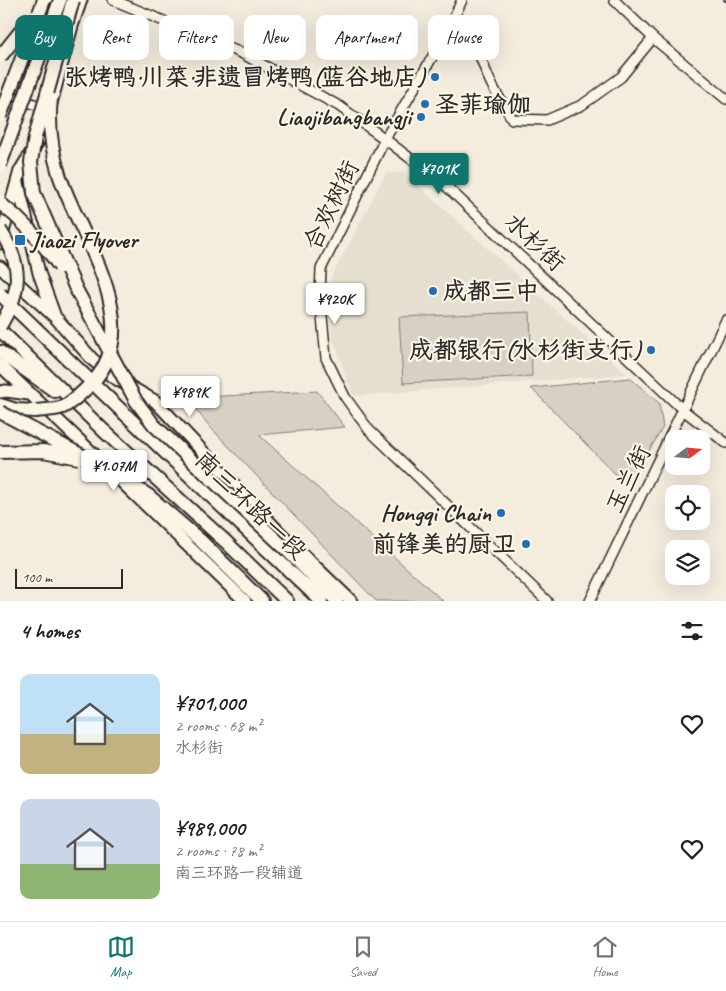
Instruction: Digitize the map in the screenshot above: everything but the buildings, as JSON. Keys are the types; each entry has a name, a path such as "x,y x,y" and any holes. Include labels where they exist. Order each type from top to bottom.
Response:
{"highway":[{"path":"0,166 60,0"},
{"path":"73,0 35,137 30,162 34,193 76,289 136,400 154,425 288,551 338,601"},
{"path":"0,57 44,1"},
{"path":"0,116 44,1"},
{"path":"0,146 44,1"},
{"path":"0,405 16,410 36,411 62,407 84,392 100,374 109,356 113,326 110,299 100,266 75,214 59,174 51,140 50,106 54,72"},
{"path":"0,203 14,214 46,248 76,289"},
{"path":"0,230 17,266 16,292 0,328"},
{"name":"南三环路一段","path":"0,294 321,601"},
{"name":"南三环路一段","path":"0,328 104,431 226,542 287,601"},
{"path":"0,352 86,413"},
{"path":"0,412 113,472 149,496 201,541 262,601"},
{"path":"0,452 43,452 78,458 113,472"}],"main road":[{"path":"0,243 20,171 44,134 72,26 81,0"},
{"path":"0,102 9,77 44,1"},
{"path":"20,171 17,185 39,273 56,318"},
{"path":"0,267 56,318 92,359 113,377 155,401 278,531 351,601"},
{"path":"0,365 245,601"},
{"path":"0,392 30,394"}],"street":[{"name":"水杉街","path":"113,0 241,52 339,106 385,139 446,186 571,302 683,410 726,443"},
{"name":"合欢树街","path":"455,15 462,0"},
{"path":"614,0 653,38 726,98"},
{"path":"481,60 491,85 512,120 547,120 582,105 621,77 653,38"},
{"name":"合欢树街","path":"431,60 385,139 321,269 320,296 326,358 345,397 369,430 547,601"},
{"path":"9,77 10,90 14,97 50,110"},
{"name":"玉兰街","path":"590,601 726,320"}],"shaded area":[{"name":"成都三中","path":"386,173 404,173 627,374 353,396 332,336 331,278"},
{"path":"530,312 532,376 403,383 399,317"},
{"path":"630,378 659,403 663,427 628,487 531,388"},
{"path":"317,391 345,427 259,435 443,601 376,601 211,428 186,398"}],"place":[{"name":"张烤鸭·川菜·非遗冒烤鸭(蓝谷地店)","path":"435,77"},
{"name":"圣菲瑜伽","path":"425,104"},
{"name":"Liaojibangbangji","path":"421,117"},
{"name":"Jiaozi Flyover","path":"20,240"},
{"name":"成都三中","path":"433,291"},
{"name":"成都银行(水杉街支行)","path":"651,350"},
{"name":"Hongqi Chain","path":"501,513"},
{"name":"前锋美的厨卫","path":"526,544"}]}
